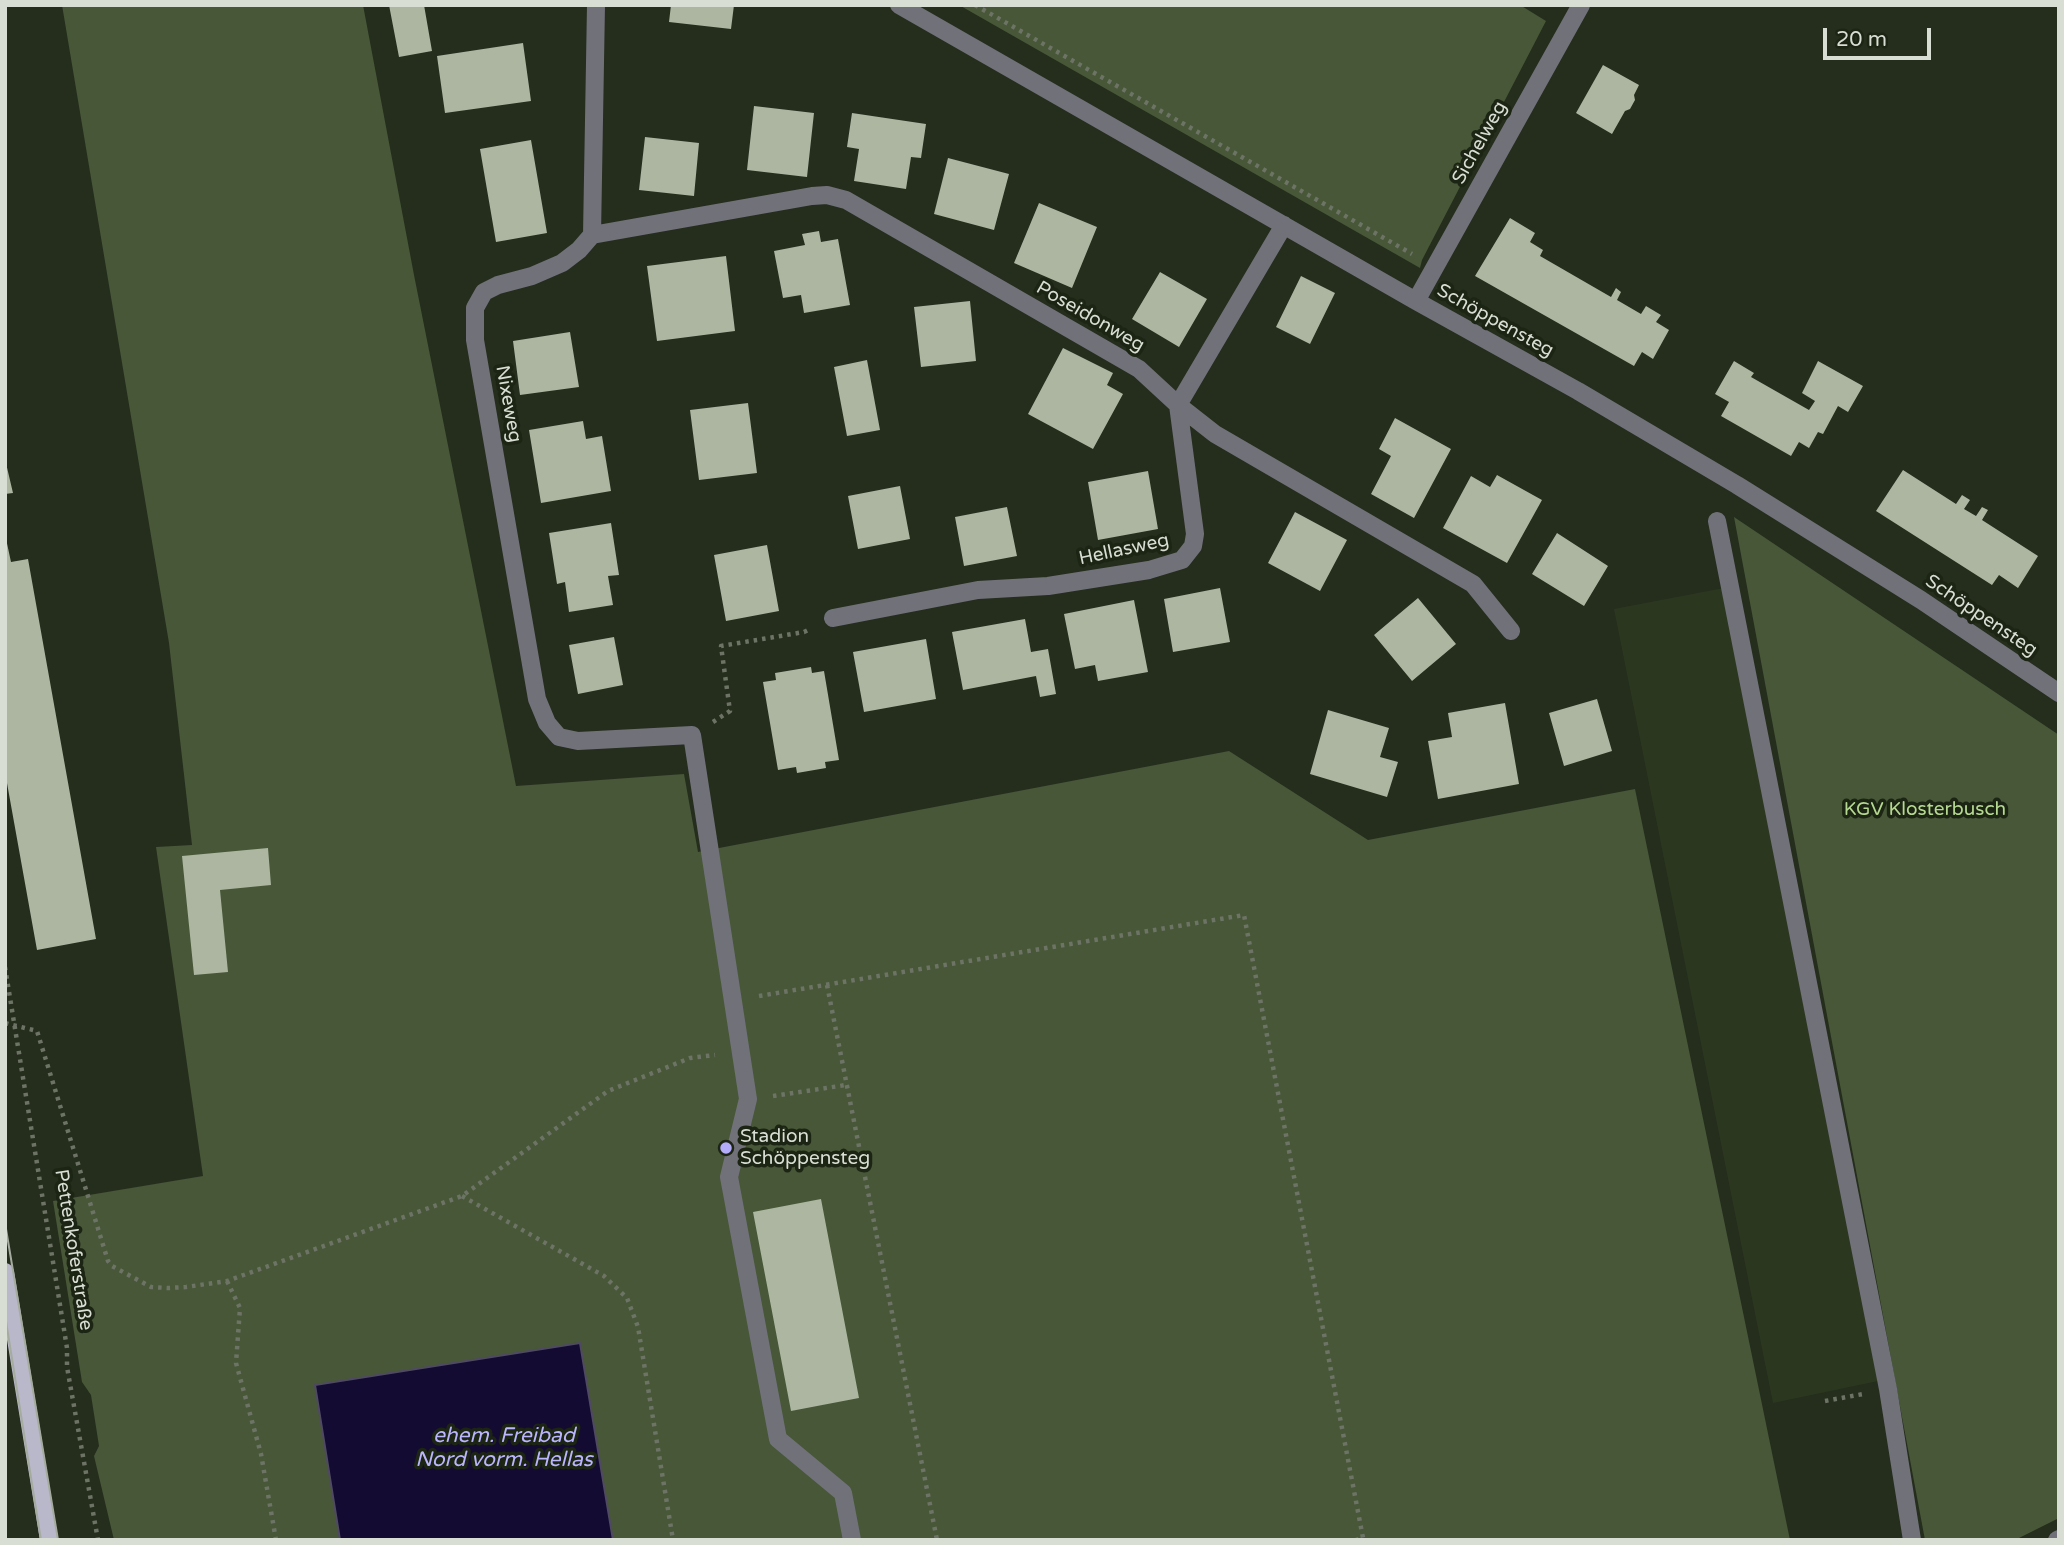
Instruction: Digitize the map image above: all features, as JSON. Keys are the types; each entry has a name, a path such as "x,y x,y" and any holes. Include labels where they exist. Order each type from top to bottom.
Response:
{"main road":[{"path":"5,1272 49,1540"}],"street":[{"path":"592,235 596,5"},
{"name":"Schöppensteg","path":"899,5 1578,391 1738,485 1922,600 2059,693"},
{"name":"Sichelweg","path":"1416,301 1581,5"},
{"name":"Poseidonweg","path":"592,235 812,196 841,198 1139,369 1215,434 1474,584 1511,631"},
{"path":"1178,405 1284,225"},
{"name":"Nixeweg","path":"592,235 562,263 532,276 491,288 480,296 474,315 475,340 537,699 550,727 559,737 568,740 692,735"},
{"name":"Hellasweg","path":"833,618 978,590 1048,586 1149,570 1182,560 1193,546 1195,534 1178,405"},
{"path":"1717,521 1888,1390 1912,1540"},
{"path":"692,735 748,1099 729,1177 778,1439 843,1493 852,1540"}],"path":[{"path":"975,5 1434,268"},
{"path":"692,735 730,711 721,646 804,632 833,618"},
{"path":"732,1000 1244,915 1363,1538 1356,1540"},
{"name":"Pettenkoferstraße","path":"5,967 67,1348 67,1367 98,1540"},
{"path":"827,985 937,1540"},
{"path":"5,1023 37,1031 108,1261 112,1266 151,1287 186,1287 227,1281 462,1196 608,1091 690,1058 740,1052"},
{"path":"748,1099 846,1085"},
{"path":"462,1196 604,1276 626,1298 638,1327 673,1540"},
{"path":"227,1281 240,1308 236,1363 261,1454 276,1540"},
{"path":"1825,1401 1888,1390"}],"shaded area":[{"path":"1724,588 1878,1381 1773,1403 1614,609"}],"green space":[{"path":"62,5 363,5 516,786 684,774 698,852 1229,751 1368,840 1635,789 1790,1540 613,1540 580,1343 315,1385 340,1540 114,1540 94,1456 99,1446 91,1395 82,1382 53,1201 203,1176 156,847 192,845 169,643"},
{"path":"959,5 1520,5 1546,21 1420,268"},
{"name":"KGV Klosterbusch","path":"1734,517 2059,735 2059,1518 2015,1540 1925,1540"}],"water":[{"name":"ehem. Freibad Nord vorm. Hellas","path":"580,1343 613,1540 340,1540 315,1385"}],"building":[{"path":"389,5 424,5 432,51 399,57"},
{"path":"671,5 734,5 731,29 669,22"},
{"path":"523,43 531,101 445,113 437,56"},
{"path":"1603,65 1639,85 1634,95 1635,100 1630,109 1625,111 1612,134 1576,113"},
{"path":"754,106 814,113 807,177 747,170"},
{"path":"852,113 926,124 921,158 911,157 906,189 854,181 859,149 847,147"},
{"path":"645,137 699,143 694,196 639,190"},
{"path":"531,140 547,233 496,242 480,149"},
{"path":"948,158 1009,174 994,230 934,214"},
{"path":"1039,203 1097,227 1072,288 1014,263"},
{"path":"1510,218 1535,233 1530,242 1543,250 1540,256 1611,297 1616,288 1621,292 1617,300 1641,314 1646,306 1661,315 1656,322 1669,330 1653,359 1642,352 1634,366 1475,276"},
{"path":"819,231 821,242 838,239 850,305 804,313 801,295 783,298 774,251 805,245 802,234"},
{"path":"726,256 735,331 657,341 647,266"},
{"path":"1160,272 1207,299 1179,347 1132,319"},
{"path":"1301,276 1335,293 1310,344 1276,327"},
{"path":"970,301 976,361 921,367 914,307"},
{"path":"570,332 579,387 520,395 513,341"},
{"path":"1063,348 1113,373 1107,385 1123,394 1093,449 1028,414"},
{"path":"867,360 880,430 847,436 834,367"},
{"path":"1734,361 1754,373 1751,377 1809,410 1815,401 1802,393 1818,361 1863,386 1848,412 1838,406 1823,434 1818,432 1809,448 1799,442 1791,456 1721,416 1729,402 1715,394"},
{"path":"748,403 757,473 699,480 690,410"},
{"path":"1395,418 1451,449 1414,518 1371,494 1391,456 1379,449"},
{"path":"583,421 586,439 602,436 611,491 541,503 529,430"},
{"path":"5,459 13,493 5,494"},
{"path":"1903,470 1956,504 1962,495 1970,500 1964,509 1976,516 1982,507 1988,510 1982,520 2038,556 2018,588 1999,575 1992,585 1876,511"},
{"path":"1148,471 1158,529 1098,540 1088,482"},
{"path":"1497,475 1542,500 1507,563 1443,528 1471,476 1490,487"},
{"path":"900,486 910,539 858,549 848,496"},
{"path":"1007,507 1017,556 964,566 955,517"},
{"path":"1295,512 1347,540 1320,591 1268,563"},
{"path":"611,523 619,575 608,576 613,605 569,612 565,582 557,584 549,533"},
{"path":"1557,533 1608,566 1584,606 1532,574"},
{"path":"5,534 11,562 28,559 96,939 37,950 5,772"},
{"path":"767,545 779,611 726,621 714,555"},
{"path":"1220,588 1230,642 1173,652 1164,599"},
{"path":"1418,598 1456,644 1412,681 1374,635"},
{"path":"1134,600 1148,672 1098,681 1095,665 1075,669 1064,614"},
{"path":"1025,619 1031,652 1048,649 1056,694 1040,697 1036,676 963,690 952,632"},
{"path":"614,637 623,685 578,694 569,645"},
{"path":"926,639 936,699 864,712 853,652"},
{"path":"811,667 812,673 824,671 839,760 825,762 826,768 797,773 796,767 778,770 763,682 776,680 775,673"},
{"path":"1597,699 1612,751 1564,766 1549,713"},
{"path":"1505,703 1519,784 1438,799 1428,741 1452,737 1448,713"},
{"path":"1328,710 1389,728 1380,757 1398,762 1387,797 1310,774"},
{"path":"268,848 271,885 220,890 228,972 194,975 182,856"},
{"path":"821,1199 859,1398 791,1411 753,1212"}],"tram line":[{"path":"5,1223 58,1540"},
{"path":"5,1315 41,1540"}],"place":[{"name":"Stadion Schöppensteg","path":"726,1148"}]}
